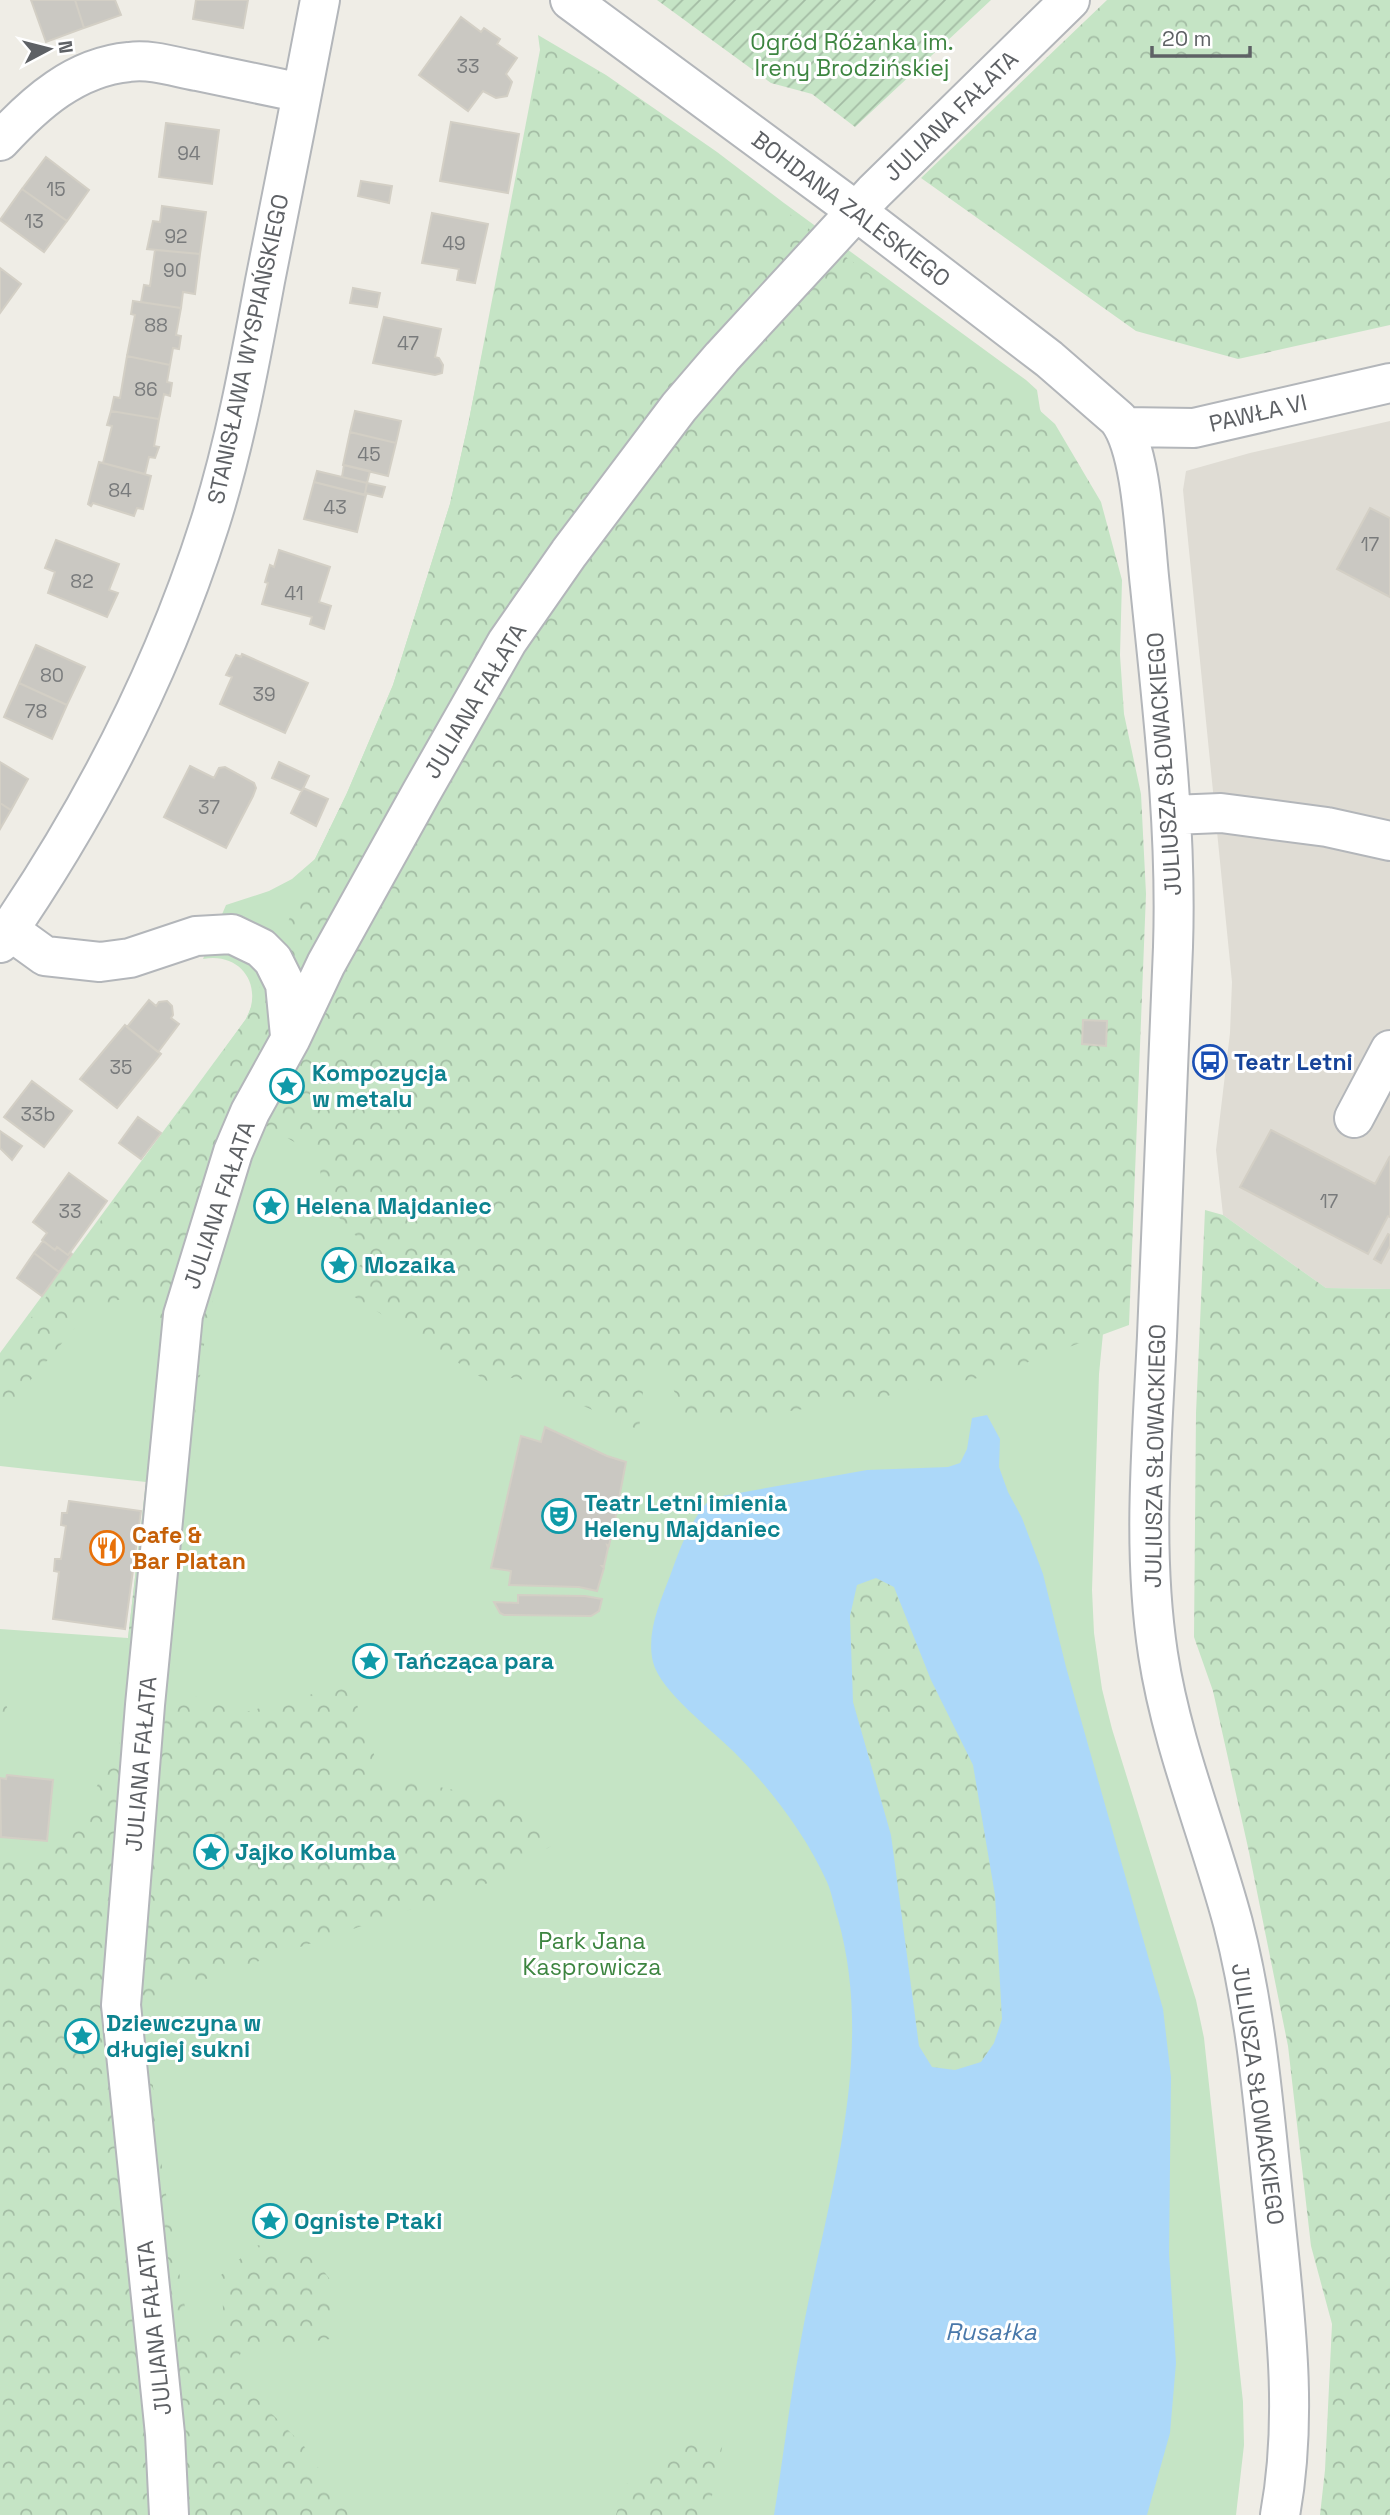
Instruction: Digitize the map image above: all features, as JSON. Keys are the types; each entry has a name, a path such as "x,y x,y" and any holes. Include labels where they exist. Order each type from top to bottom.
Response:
{"street":[{"name":"STANISŁAWA WYSPIAŃSKIEGO","path":"7,924 47,875 117,751 159,661 210,523 234,434 320,0"},
{"name":"BOHDANA ZALESKIEGO","path":"570,0 856,211 1049,359 1100,402 1124,427"},
{"name":"JULIANA FAŁATA","path":"169,2515 165,2434 121,2005 145,1705 183,1315 233,1152 250,1112 291,1038 326,964 507,642 621,481 680,407 856,211 1070,0"},
{"path":"0,141 54,90 92,71 119,63 151,62 302,93"},
{"name":"PAWŁA VI","path":"1124,427 1194,428 1390,383"},
{"name":"JULIUSZA SŁOWACKIEGO","path":"1124,427 1139,489 1172,814 1175,900 1150,1475 1150,1580 1158,1655 1171,1717 1232,1920 1245,1972 1257,2043 1290,2396 1289,2451 1280,2515"},
{"path":"1172,814 1221,813 1326,827 1390,841"},
{"path":"7,924 45,956 100,962 130,958 196,936 232,934 261,947 273,960 285,984 291,1038"},
{"path":"1354,1118 1390,1050"}],"shaded area":[{"path":"1390,421 1390,1289 1326,1288 1223,1215 1216,1150 1230,1033 1232,982 1183,490 1186,471 1250,453"}],"green space":[{"name":"Ogród Różanka im. Ireny Brodzińskiej","path":"657,0 991,0 855,127 812,94 771,83"},
{"path":"1107,0 1390,0 1390,325 1238,359 1136,331 921,178"},
{"name":"Park Jana Kasprowicza","path":"538,35 606,75 717,152 1026,380 1037,390 1040,409 1072,496 1105,1313 1099,1374 1092,1590 1094,1633 1102,1689 1112,1729 1196,2000 1204,2038 1243,2402 1244,2445 1236,2515 0,2515 0,1629 128,1638 146,1482 0,1466 0,1353 246,1019 252,995 246,974 228,961 203,959 226,905 269,891 292,879 315,859 347,793 393,685 450,504 469,420 540,50"},
{"path":"549,43 606,76 647,105 843,255 951,332 1055,424 1101,502 1122,580 1120,655 1124,714 1141,794 1146,894 1129,1325 993,1375 866,1400 720,1421 685,1414 664,1370 645,1371 639,1430 516,1377 490,1383 345,1291 369,1250 321,1198 320,1157 241,1111 196,1254 217,1279 204,1345 164,1661 139,1657 128,1638 146,1482 161,1400 165,1330 133,1295 91,1309 0,1416 0,1361 246,1019 393,685 450,504 541,59"},
{"path":"1205,1210 1223,1215 1326,1288 1390,1289 1390,2515 1320,2515 1325,2470 1332,2324 1311,2246 1288,2046 1213,1691 1194,1637 1196,1413"},
{"path":"876,1578 893,1586 931,1680 973,1765 995,1895 1002,2019 994,2043 981,2062 955,2070 932,2067 919,2046 891,1835 853,1702 850,1616 857,1585"},
{"path":"350,1684 381,1775 517,1799 541,1819 556,1843 494,1881 165,1993 145,2015 163,2176 190,2337 224,2326 221,2275 256,2245 309,2252 335,2286 330,2339 241,2352 233,2375 304,2446 349,2515 0,2515 0,1854 39,1860 80,1818 136,1712 201,1695 238,1714"},
{"path":"0,1694 16,1724 0,1734"},
{"path":"724,2438 708,2515 616,2515 625,2485 694,2439"}],"water":[{"name":"Rusałka","path":"987,1415 1000,1439 999,1467 1043,1574 1066,1667 1163,2009 1171,2077 1169,2254 1176,2363 1170,2433 1147,2515 774,2515 799,2351 832,2190 850,2081 852,2027 849,1973 830,1891 809,1847 761,1781 666,1685 653,1662 651,1640 658,1607 682,1544 691,1525 711,1498 867,1470 948,1467 960,1463 967,1449 972,1418","holes":["876,1578 894,1587 931,1680 973,1765 995,1895 1002,2019 994,2043 981,2062 955,2070 932,2067 919,2046 891,1835 853,1702 850,1616 857,1585"]}],"building":[{"path":"31,0 75,0 84,28 46,42"},
{"path":"75,0 115,0 121,15 84,28"},
{"path":"196,0 248,0 243,28 193,19"},
{"path":"461,17 481,32 484,28 500,39 497,44 517,58 506,74 512,82 507,96 496,98 483,91 468,111 419,75"},
{"path":"451,122 519,134 508,193 440,181"},
{"path":"166,123 219,130 212,184 159,177"},
{"path":"46,157 89,190 67,221 22,189"},
{"path":"361,181 392,186 389,203 358,196"},
{"path":"22,189 67,221 44,252 0,220"},
{"path":"162,206 206,212 200,254 147,249 153,221 160,222"},
{"path":"432,213 488,224 475,283 457,280 459,269 422,263"},
{"path":"155,250 200,254 195,294 183,292 181,308 141,302 144,285 150,286"},
{"path":"0,268 21,284 0,313"},
{"path":"353,288 380,293 377,307 350,303"},
{"path":"133,301 181,308 176,335 181,336 179,349 173,348 170,365 127,356 135,315 131,314"},
{"path":"384,317 441,329 435,357 439,358 443,365 442,373 435,375 373,363"},
{"path":"127,356 170,365 167,382 172,383 170,396 164,394 159,419 111,411 114,397 120,398"},
{"path":"111,411 159,419 154,446 159,447 155,458 149,457 145,474 103,463 112,426 107,425"},
{"path":"355,411 401,421 396,443 350,432"},
{"path":"350,432 396,443 388,476 343,465"},
{"path":"99,462 151,476 143,509 137,508 134,516 93,503 91,506 88,504"},
{"path":"344,465 370,471 367,483 342,477"},
{"path":"317,471 367,483 365,493 364,495 314,482"},
{"path":"314,482 366,495 357,532 304,519"},
{"path":"367,483 385,487 382,497 365,493"},
{"path":"1370,508 1390,518 1390,597 1337,569"},
{"path":"56,540 119,564 109,590 118,593 107,617 48,593 55,572 45,568"},
{"path":"279,550 330,567 319,602 331,606 324,629 310,624 312,617 262,604 270,565 274,567"},
{"path":"36,645 85,667 67,705 19,683"},
{"path":"242,654 308,683 285,733 220,704 232,677 226,675 236,655 241,657"},
{"path":"19,683 67,705 52,739 4,717"},
{"path":"0,762 28,779 11,810 0,803"},
{"path":"279,762 309,776 302,791 272,778"},
{"path":"190,766 214,778 219,768 225,767 254,783 256,788 253,796 226,848 164,817"},
{"path":"303,788 328,799 316,826 291,813"},
{"path":"0,803 11,810 0,829"},
{"path":"149,1000 156,1006 159,1002 167,1001 172,1006 171,1018 179,1024 158,1052 127,1027"},
{"path":"1083,1020 1107,1021 1106,1046 1082,1044"},
{"path":"125,1025 161,1054 117,1108 80,1079"},
{"path":"32,1081 72,1111 44,1147 4,1117"},
{"path":"138,1117 161,1133 141,1159 119,1143"},
{"path":"1271,1130 1375,1184 1390,1156 1390,1217 1388,1216 1368,1254 1240,1187"},
{"path":"0,1131 22,1146 12,1160 0,1148"},
{"path":"69,1173 107,1201 68,1255 57,1247 55,1250 42,1240 47,1233 33,1222"},
{"path":"1388,1234 1390,1246 1381,1263 1374,1259"},
{"path":"43,1241 55,1250 57,1247 68,1255 70,1252 72,1254 59,1272 34,1253"},
{"path":"34,1253 59,1272 42,1296 17,1278"},
{"name":"Teatr Letni imienia Heleny Majdaniec","path":"545,1427 626,1462 614,1525 611,1525 613,1527 609,1546 607,1545 597,1591 579,1587 509,1585 511,1571 491,1568 521,1436 541,1442"},
{"path":"69,1501 141,1511 125,1629 53,1619 59,1572 54,1571 55,1559 61,1559 66,1526 61,1525 62,1513 67,1513"},
{"path":"518,1595 585,1596 602,1599 599,1611 591,1616 500,1613 494,1602 518,1603"},
{"path":"7,1775 53,1780 47,1841 1,1837 0,1778 6,1779"}],"place":[{"name":"Teatr Letni","path":"1210,1062"},
{"name":"Kompozycja w metalu","path":"287,1086"},
{"name":"Helena Majdaniec","path":"271,1206"},
{"name":"Mozaika","path":"339,1265"},
{"name":"Teatr Letni imienia Heleny Majdaniec","path":"559,1516"},
{"name":"Cafe & Bar Platan","path":"107,1548"},
{"name":"Tańcząca para","path":"370,1661"},
{"name":"Jajko Kolumba","path":"211,1852"},
{"name":"Dziewczyna w długiej sukni","path":"82,2036"},
{"name":"Ogniste Ptaki","path":"270,2221"}]}
